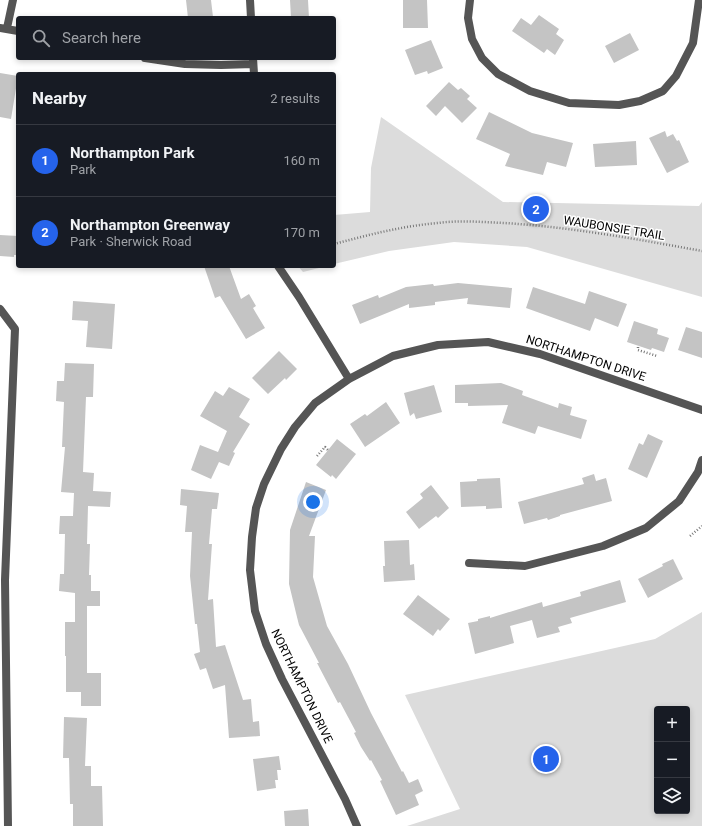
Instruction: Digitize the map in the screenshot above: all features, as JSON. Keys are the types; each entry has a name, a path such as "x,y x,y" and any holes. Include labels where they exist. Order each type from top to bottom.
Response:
{"street":[{"path":"13,0 3,28 16,31"},
{"path":"250,0 251,16"},
{"path":"470,0 468,18 472,39 482,58 498,74 530,91 569,103 619,105 640,101 662,91 676,76 693,43 699,0"},
{"path":"159,60 186,64 221,65 253,61 254,72"},
{"path":"279,268 299,297 349,379"},
{"path":"0,309 15,329 5,580 8,826"},
{"name":"NORTHAMPTON DRIVE","path":"357,826 345,799 282,679 266,644 255,611 250,570 256,508 272,466 295,427 315,403 349,379 393,356 438,345 488,342 540,354 702,410"},
{"path":"469,563 525,566 603,546 646,528 679,501 698,472 702,460"}],"path":[{"name":"WAUBONSIE TRAIL","path":"336,243 385,231 431,223 484,222 523,224 580,230 702,251"},
{"path":"638,347 638,350 657,356"},
{"path":"317,456 325,447 328,450"},
{"path":"690,536 702,526"}],"shaded area":[{"path":"381,117 503,202 699,206 702,202 702,297 527,247 454,242 389,251 336,264 336,215 370,212 371,168"},
{"path":"300,268 319,268 303,272"},
{"path":"702,612 702,826 407,826 460,809 405,695 655,639"}],"building":[{"path":"186,0 211,0 213,16 188,16"},
{"path":"290,0 308,0 309,16 291,16"},
{"path":"403,0 427,0 428,28 403,28"},
{"path":"539,15 559,29 556,34 564,40 555,55 547,49 544,53 512,31 521,18 531,25"},
{"path":"630,33 639,50 614,63 605,46"},
{"path":"431,40 443,68 428,74 427,71 415,75 405,50"},
{"path":"0,73 16,76 16,88 11,119 0,117"},
{"path":"449,82 458,90 461,88 470,96 467,99 477,108 462,123 445,106 436,116 426,106"},
{"path":"489,112 532,133 573,143 566,167 547,162 543,175 505,166 510,154 476,139"},
{"path":"665,131 667,137 673,134 677,141 679,140 689,162 667,173 649,138"},
{"path":"636,141 637,165 595,167 593,144"},
{"path":"0,235 16,236 16,255 14,255 14,257 0,256"},
{"path":"205,268 230,268 241,299 249,294 256,306 253,308 265,328 246,339 220,296 215,298"},
{"path":"458,283 512,288 510,308 467,304 468,298 435,302 435,305 409,308 409,304 360,324 352,305 378,295 379,298 406,287"},
{"path":"533,287 585,304 589,291 627,304 618,327 595,318 590,331 526,308"},
{"path":"73,301 115,304 112,349 86,347 88,321 72,320"},
{"path":"634,321 658,329 657,334 669,338 664,352 652,348 651,350 627,342"},
{"path":"686,327 702,332 702,358 678,350"},
{"path":"279,351 297,369 268,394 252,378"},
{"path":"65,363 94,364 93,397 86,397 83,472 94,473 93,491 111,492 110,507 88,506 87,544 90,544 89,575 91,575 91,591 100,591 100,606 87,606 87,673 101,673 101,706 81,706 81,692 66,692 65,622 75,622 75,593 59,591 60,574 64,574 65,534 59,534 60,516 73,516 74,493 61,492 65,447 62,447 64,402 56,401 57,381 64,381"},
{"path":"501,383 523,391 522,395 558,408 559,403 572,407 570,415 587,420 581,439 538,426 535,434 502,423 508,405 468,406 468,403 455,403 455,385"},
{"path":"434,385 442,412 416,419 414,413 410,416 404,393"},
{"path":"229,387 250,399 239,417 250,424 233,452 235,453 229,466 219,462 211,479 191,470 200,445 218,452 227,431 200,416 215,391 223,396"},
{"path":"386,402 400,423 365,447 350,424 365,414 367,416"},
{"path":"648,434 663,441 647,478 628,469 639,443 643,445"},
{"path":"337,439 356,454 336,479 332,475 331,477 316,465"},
{"path":"594,474 596,481 606,478 612,501 560,515 548,520 547,518 524,524 518,502 584,484 582,478"},
{"path":"500,478 502,508 486,509 486,506 461,507 460,482 477,481 477,479"},
{"path":"306,482 326,490 309,536 315,536 313,577 327,626 348,664 371,713 402,772 403,771 409,783 418,779 423,791 415,795 419,805 396,815 380,781 382,780 371,760 370,761 361,747 354,733 356,732 340,702 338,703 299,625 289,584 290,530"},
{"path":"431,485 449,508 438,518 436,516 419,529 406,512 423,498 420,494"},
{"path":"181,489 219,493 217,509 212,509 209,544 212,544 208,600 213,599 216,647 225,645 243,700 251,699 253,722 259,721 260,736 229,738 225,685 213,689 206,668 200,670 194,654 200,652 197,624 195,624 190,576 192,532 185,532 187,506 180,505"},
{"path":"409,540 410,565 414,564 415,580 384,582 384,541"},
{"path":"673,559 683,579 648,598 638,579"},
{"path":"620,580 626,602 570,618 572,623 558,627 560,632 537,638 532,620 510,626 514,643 475,654 468,623 542,602 543,607 581,596 580,592"},
{"path":"418,595 450,619 440,631 438,629 433,636 403,614"},
{"path":"64,717 87,718 85,766 91,766 91,786 102,786 103,826 73,826 73,804 70,804 69,758 63,758"},
{"path":"279,756 281,770 277,770 278,780 275,780 276,788 257,791 253,759"},
{"path":"308,809 309,826 285,826 284,811"}],"place":[{"name":"Northampton Greenway","path":"536,209"},
{"name":"Northampton Park","path":"546,759"}]}
